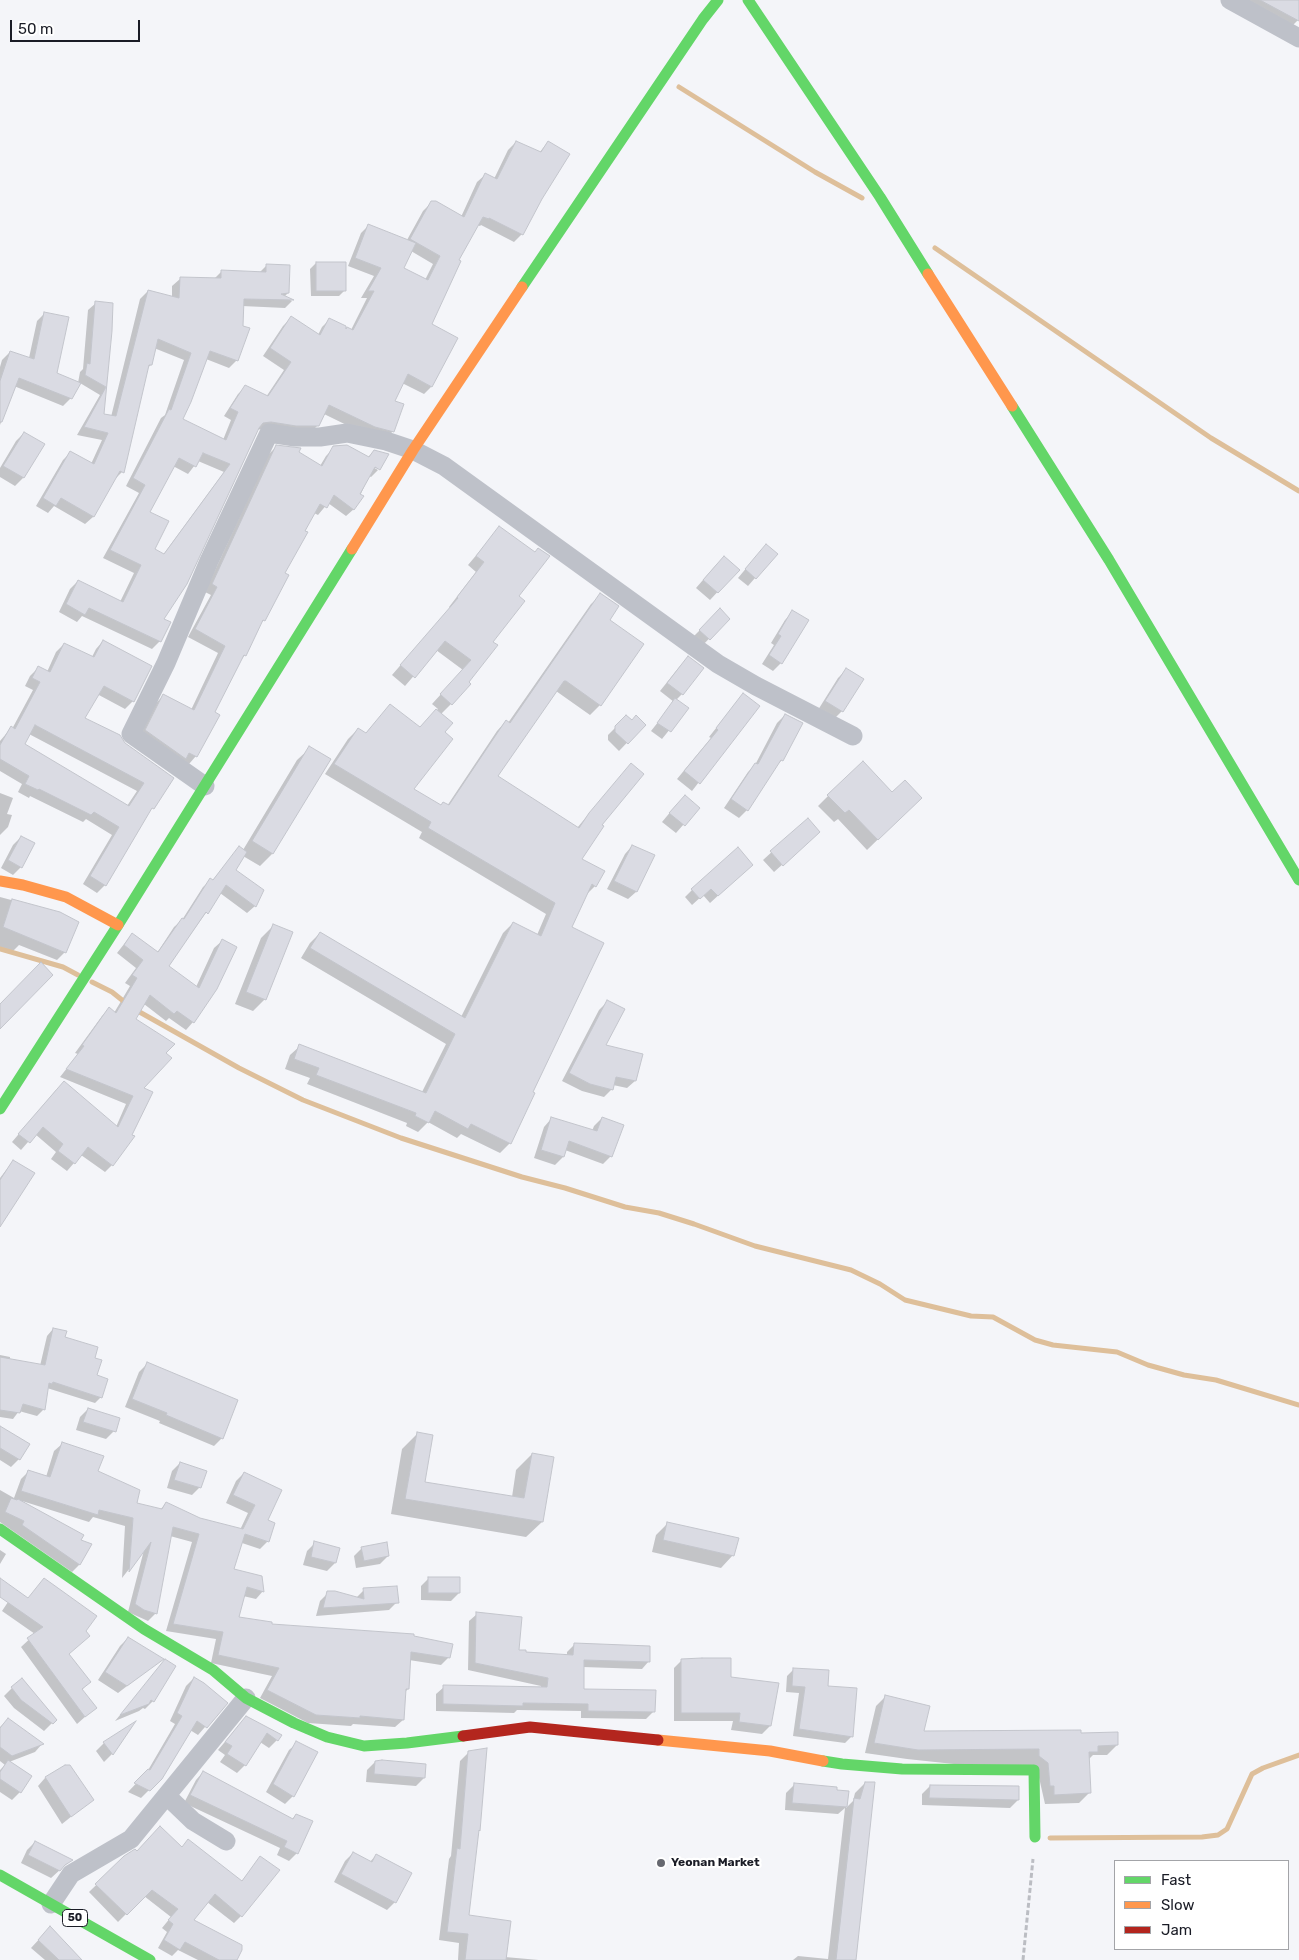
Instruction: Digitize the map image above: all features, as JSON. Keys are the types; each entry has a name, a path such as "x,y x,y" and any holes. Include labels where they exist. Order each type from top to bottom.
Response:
{"main road":[{"path":"0,1109 91,968 414,450 718,0"},
{"path":"748,0 880,197 1109,560 1299,880"},
{"path":"0,881 23,885 66,897 118,925"},
{"path":"0,1529 144,1629 214,1670 246,1698 294,1723 327,1736 364,1746 407,1743 530,1727 770,1751 851,1765 902,1769 1034,1770 1035,1838"},
{"name":"50","path":"0,1875 150,1960"}],"street":[{"path":"1230,0 1299,38"},
{"path":"205,786 130,734 166,663 209,561 269,433 296,437 320,437 347,433 386,440 414,450 444,466 718,664 756,686 853,736"},
{"path":"51,1904 71,1874 132,1839 246,1698"},
{"path":"167,1796 193,1820 226,1841"}],"path":[{"path":"1024,1960 1035,1838"}],"building":[{"path":"1260,0 1299,0 1299,21"},
{"path":"516,141 541,152 548,141 570,154 542,199 523,235 489,218 483,217 459,260 461,261 432,324 458,338 432,387 408,374 395,401 404,404 394,432 375,427 329,405 319,426 263,423 187,584 164,619 171,622 161,642 89,608 85,615 66,604 78,580 123,602 141,565 110,550 145,485 133,478 169,409 171,410 191,353 158,339 152,365 149,365 124,473 120,471 94,517 61,498 56,506 43,498 70,451 94,464 108,433 84,427 106,387 85,375 87,363 90,364 95,301 113,303 104,414 116,416 148,290 179,298 180,277 221,278 221,270 266,272 266,264 290,265 289,293 281,294 294,300 244,299 243,326 250,328 238,361 210,351 183,419 226,440 238,412 230,408 245,385 268,396 291,362 270,348 291,316 320,335 329,318 346,326 346,329 347,327 353,330 374,291 368,291 381,268 355,258 368,224 416,243 404,268 428,280 440,256 410,239 431,201 436,201 464,217 485,173 497,179","holes":["203,453 230,464 164,554 155,549 169,521 150,512 179,458 196,467"]},
{"path":"316,262 346,262 346,291 316,291"},
{"path":"44,312 69,317 57,373 81,383 72,399 19,378 2,422 0,422 0,381 10,351 34,359"},
{"path":"24,432 45,444 24,478 3,466"},
{"path":"276,445 301,448 299,452 322,466 333,446 347,445 369,457 374,450 389,454 380,470 375,467 360,494 364,496 354,510 334,495 327,508 320,504 305,531 308,532 285,573 289,575 265,621 263,620 246,656 244,655 215,712 220,715 197,757 189,753 186,759 145,730 163,694 194,710 225,646 195,629 217,587 212,584"},
{"path":"499,526 535,552 538,548 550,556 519,596 525,601 493,642 498,645 469,682 471,684 452,705 440,694 471,660 445,641 415,678 400,665 458,598 484,562 476,556"},
{"path":"766,544 778,554 756,579 745,569"},
{"path":"724,556 740,570 718,593 703,580"},
{"path":"600,593 619,606 610,620 644,644 601,706 564,681 498,776 579,828 589,813 631,763 644,774 602,825 604,826 582,859 605,871 596,887 592,884 572,927 604,943 533,1092 535,1093 511,1144 471,1124 468,1129 435,1111 429,1123 415,1116 416,1113 316,1075 319,1068 294,1059 299,1044 426,1093 455,1034 310,948 320,932 465,1018 513,922 541,936 555,903 428,828 431,822 334,764 358,728 366,733 390,704 420,727 436,709 453,723 445,732 453,739 414,789 441,805 443,802 449,805 506,720 510,723"},
{"path":"720,608 730,619 710,640 699,630"},
{"path":"792,610 809,620 782,664 769,655 781,636 778,634"},
{"path":"103,640 152,666 134,702 104,686 85,718 120,735 125,743 174,778 154,809 152,808 106,886 90,876 119,827 94,812 91,815 25,784 29,776 0,759 0,745 11,726 15,729 40,682 32,678 38,666 50,672 64,643 94,657","holes":["35,725 144,783 129,806 25,744"]},
{"path":"688,656 704,668 683,695 667,683"},
{"path":"846,668 864,679 843,712 825,701"},
{"path":"743,693 760,706 700,784 684,771 718,730 716,728"},
{"path":"675,698 689,708 671,732 657,723"},
{"path":"785,714 803,723 783,761 781,760 748,811 731,799 755,763 758,764"},
{"path":"626,715 632,720 636,715 646,725 628,744 615,732 615,726"},
{"path":"309,746 331,759 273,854 252,841"},
{"path":"863,761 892,792 905,780 922,798 878,840 849,810 845,813 827,795"},
{"path":"685,795 700,808 685,826 669,813"},
{"path":"808,818 820,832 783,866 770,851"},
{"path":"21,836 35,843 22,868 8,860"},
{"path":"632,845 655,855 637,892 614,881"},
{"path":"239,846 247,852 236,870 264,890 256,907 226,885 208,914 206,912 169,966 199,988 222,939 237,947 217,989 194,1023 177,1011 174,1014 150,995 136,1019 175,1044 166,1053 172,1058 144,1088 153,1092 132,1135 135,1136 113,1166 88,1147 75,1164 58,1151 63,1144 43,1127 30,1143 18,1134 64,1081 118,1127 133,1096 66,1069 84,1046 82,1045 109,1007 116,1013 137,978 132,975 143,960 124,945 132,933 158,952 182,918 184,919 210,878 213,880"},
{"path":"738,847 753,865 718,896 711,889 700,899 691,889"},
{"path":"12,899 60,912 79,922 66,953 3,927"},
{"path":"273,924 293,932 266,1000 246,992"},
{"path":"41,962 53,975 0,1029 0,1004"},
{"path":"607,1000 625,1009 606,1045 643,1054 636,1081 616,1077 613,1090 590,1084 569,1073"},
{"path":"551,1117 597,1131 602,1117 624,1125 612,1157 569,1141 564,1157 541,1150"},
{"path":"13,1160 35,1173 0,1227 0,1180"},
{"path":"53,1328 67,1331 65,1337 98,1347 95,1358 102,1360 97,1375 108,1379 102,1398 53,1382 52,1384 49,1383 45,1410 23,1404 20,1413 0,1410 0,1357 45,1365"},
{"path":"147,1362 238,1400 223,1439 132,1399"},
{"path":"88,1408 120,1418 116,1432 83,1422"},
{"path":"0,1426 30,1444 20,1460 0,1448"},
{"path":"417,1432 433,1435 425,1482 524,1498 532,1453 554,1457 543,1522 405,1499"},
{"path":"62,1442 104,1456 98,1471 140,1490 137,1503 162,1509 166,1502 200,1518 243,1529 255,1505 233,1495 244,1472 282,1490 268,1520 275,1523 269,1542 245,1534 234,1569 262,1576 264,1592 247,1587 239,1617 272,1622 272,1624 414,1634 414,1636 453,1644 450,1658 411,1652 409,1689 406,1689 404,1720 316,1715 267,1690 279,1668 218,1655 223,1632 173,1624 199,1534 173,1527 157,1614 144,1610 135,1604 151,1542 129,1572 133,1518 99,1510 98,1515 21,1491 28,1470 50,1477"},
{"path":"180,1462 207,1471 201,1488 174,1480"},
{"path":"11,1498 18,1499 84,1535 81,1540 92,1544 80,1565 22,1525 24,1521 5,1512"},
{"path":"667,1522 739,1538 734,1556 663,1540"},
{"path":"314,1541 340,1548 336,1563 311,1557"},
{"path":"387,1542 389,1556 364,1561 361,1547"},
{"path":"428,1577 460,1577 460,1593 428,1593"},
{"path":"0,1578 28,1598 44,1578 97,1616 86,1631 90,1636 69,1654 91,1682 82,1689 97,1708 85,1717 27,1638 43,1627 0,1597"},
{"path":"397,1586 399,1603 323,1608 327,1591 335,1591 364,1599 363,1588"},
{"path":"476,1612 522,1617 519,1650 526,1650 526,1652 573,1655 574,1643 650,1646 650,1662 584,1660 584,1689 656,1690 655,1712 588,1711 588,1704 523,1703 523,1706 443,1704 443,1685 547,1687 548,1678 475,1663"},
{"path":"128,1637 164,1659 127,1686 105,1672"},
{"path":"731,1658 731,1677 779,1683 771,1726 739,1722 740,1713 681,1713 681,1659"},
{"path":"165,1659 176,1666 154,1702 151,1700 149,1704 120,1715"},
{"path":"793,1668 829,1670 828,1686 857,1688 853,1737 799,1729 805,1687 792,1686"},
{"path":"194,1677 228,1703 207,1728 197,1721 162,1779 150,1791 134,1783 148,1769 150,1770 182,1716 177,1713"},
{"path":"22,1678 57,1720 53,1724 21,1700 11,1687"},
{"path":"885,1695 930,1706 924,1731 1081,1730 1081,1733 1118,1732 1118,1745 1098,1746 1098,1752 1089,1752 1091,1793 1054,1795 1054,1786 1050,1786 1048,1763 1039,1756 1039,1749 918,1750 874,1743"},
{"path":"246,1716 282,1735 278,1741 267,1733 246,1766 227,1754 232,1746 225,1742"},
{"path":"8,1718 44,1744 12,1756 0,1747 0,1728"},
{"path":"136,1721 113,1755 103,1742"},
{"path":"296,1741 318,1752 294,1797 273,1784"},
{"path":"487,1748 480,1831 469,1915 511,1921 506,1960 465,1960 468,1934 447,1932 457,1848 460,1849 468,1751"},
{"path":"8,1760 32,1776 21,1793 0,1779 0,1772"},
{"path":"375,1761 426,1764 425,1778 374,1774"},
{"path":"65,1765 70,1765 94,1800 71,1817 45,1777"},
{"path":"203,1771 293,1819 296,1814 313,1821 298,1854 284,1847 287,1841 190,1795"},
{"path":"865,1782 875,1782 856,1960 836,1960 854,1798 860,1799"},
{"path":"794,1783 837,1787 837,1790 849,1791 847,1807 792,1803"},
{"path":"930,1785 1019,1786 1019,1800 929,1798"},
{"path":"160,1826 182,1847 188,1839 242,1881 260,1856 280,1870 242,1917 215,1894 194,1920 242,1945 242,1950 237,1960 219,1960 185,1942 180,1950 164,1940 173,1924 168,1920 178,1909 152,1890 127,1915 95,1884 124,1856 135,1849 137,1851"},
{"path":"35,1841 73,1860 60,1871 28,1855"},
{"path":"353,1852 372,1862 376,1854 412,1873 396,1903 341,1874"},
{"path":"50,1926 82,1960 59,1960 38,1940"}],"waterway":[{"path":"679,87 815,172 862,198"},
{"path":"935,248 1211,438 1299,491"},
{"path":"0,949 63,967 78,975"},
{"path":"92,982 112,992 127,1004"},
{"path":"136,1010 239,1068 303,1100 401,1138 522,1177 625,1207 659,1213 755,1246 851,1270 880,1284 905,1300 971,1316 993,1317 1035,1340 1053,1345 1117,1352 1148,1365 1184,1375 1216,1380 1299,1405"},
{"path":"1050,1838 1202,1837 1218,1835 1227,1829 1252,1774 1299,1755"}],"traffic: fast":[{"path":"522,287 703,19 718,0"},
{"path":"748,0 880,197 928,274"},
{"path":"1012,406 1109,560 1299,880"},
{"path":"0,1109 118,925 352,549"},
{"path":"0,1529 144,1629 213,1670 246,1698 294,1723 327,1737 364,1746 463,1736"},
{"path":"823,1761 902,1769 1034,1770 1035,1837"},
{"path":"0,1875 150,1960"}],"traffic: slow":[{"path":"928,274 1012,406"},
{"path":"352,549 413,450 522,287"},
{"path":"0,881 23,885 66,897 118,925"},
{"path":"658,1740 770,1751 823,1761"}],"traffic: jam":[{"path":"463,1736 530,1727 658,1740"}],"place":[{"name":"Yeonan Market","path":"661,1863"}]}
